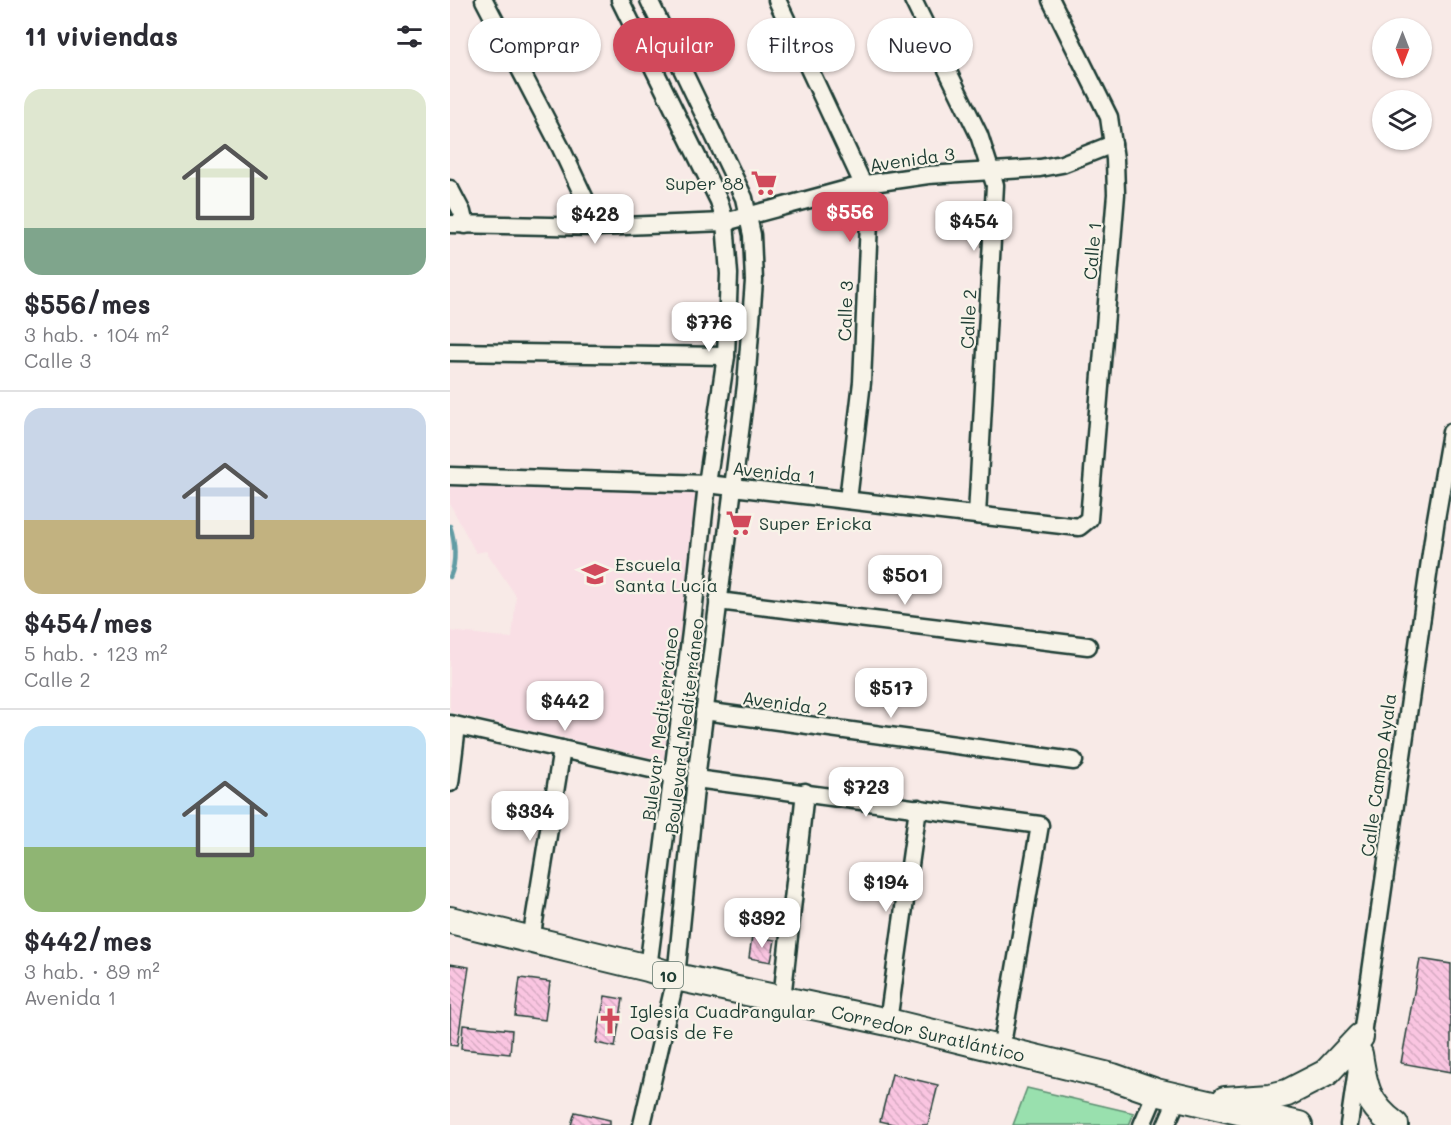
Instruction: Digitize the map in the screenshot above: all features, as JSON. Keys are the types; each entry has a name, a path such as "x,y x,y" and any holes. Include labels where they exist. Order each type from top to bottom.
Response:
{"main road":[{"name":"Corredor Suratlántico","path":"450,920 648,968 676,977 888,1022 1113,1077 1178,1097 1299,1125"},
{"path":"1178,1097 1270,1097 1287,1093 1326,1073 1360,1046"},
{"path":"1360,1046 1364,1082 1371,1102 1381,1115 1395,1125"}],"street":[{"path":"484,0 561,148 598,227"},
{"path":"620,0 718,201 725,222 729,274 726,356 707,484"},
{"name":"Boulevard Mediterráneo","path":"642,1125 676,977 696,778 746,385 754,281 752,235 744,198 649,0"},
{"name":"Calle 3","path":"777,0 870,199 862,382 848,500"},
{"name":"Calle 2","path":"913,0 979,135 995,185 977,515"},
{"name":"Calle 1","path":"1051,0 1109,117 1113,144 1116,194 1089,519"},
{"name":"Avenida 3","path":"458,224 598,227 725,222 864,185 928,175 1040,168 1062,164 1113,144"},
{"path":"450,189 462,212 458,224"},
{"path":"450,352 726,356"},
{"name":"Calle Campo Ayala","path":"1349,1125 1436,519 1451,432"},
{"name":"Avenida 1","path":"450,476 707,484 1079,527 1089,519"},
{"name":"Bulevar Mediterráneo","path":"648,968 691,632 707,484"},
{"path":"718,601 1088,646"},
{"name":"Avenida 2","path":"704,711 1074,761"},
{"path":"450,783 453,725 673,774"},
{"path":"531,940 562,749"},
{"path":"696,778 1040,825 1001,1050"},
{"path":"782,999 805,792"},
{"path":"888,1022 918,808"},
{"path":"1142,1125 1178,1097"},
{"path":"1166,1125 1178,1097"}],"shaded area":[{"name":"Escuela Santa Lucía","path":"450,483 698,491 666,761 450,712 450,631 512,638 516,596 486,551 476,553 450,504"}],"green space":[{"path":"1027,1088 1134,1113 1129,1125 1013,1125"}],"building":[{"path":"752,936 775,940 771,962 749,958"},
{"path":"1420,959 1451,964 1451,1072 1401,1063"},
{"path":"450,964 469,967 457,1046 450,1045"},
{"path":"520,978 550,982 545,1020 515,1016"},
{"name":"Iglesia Cuadrangular Oasis de Fe","path":"605,996 623,999 615,1047 596,1043"},
{"path":"463,1025 512,1030 510,1054 461,1049"},
{"path":"892,1074 938,1085 928,1125 897,1125 880,1121"},
{"path":"575,1112 610,1120 610,1125 571,1125"}],"waterway":[{"path":"450,526 454,552 454,565 450,577"}],"place":[{"name":"Super 88","path":"764,183"},
{"name":"Super Ericka","path":"739,523"},
{"name":"Escuela Santa Lucía","path":"595,574"},
{"name":"Iglesia Cuadrangular Oasis de Fe","path":"610,1021"}]}
